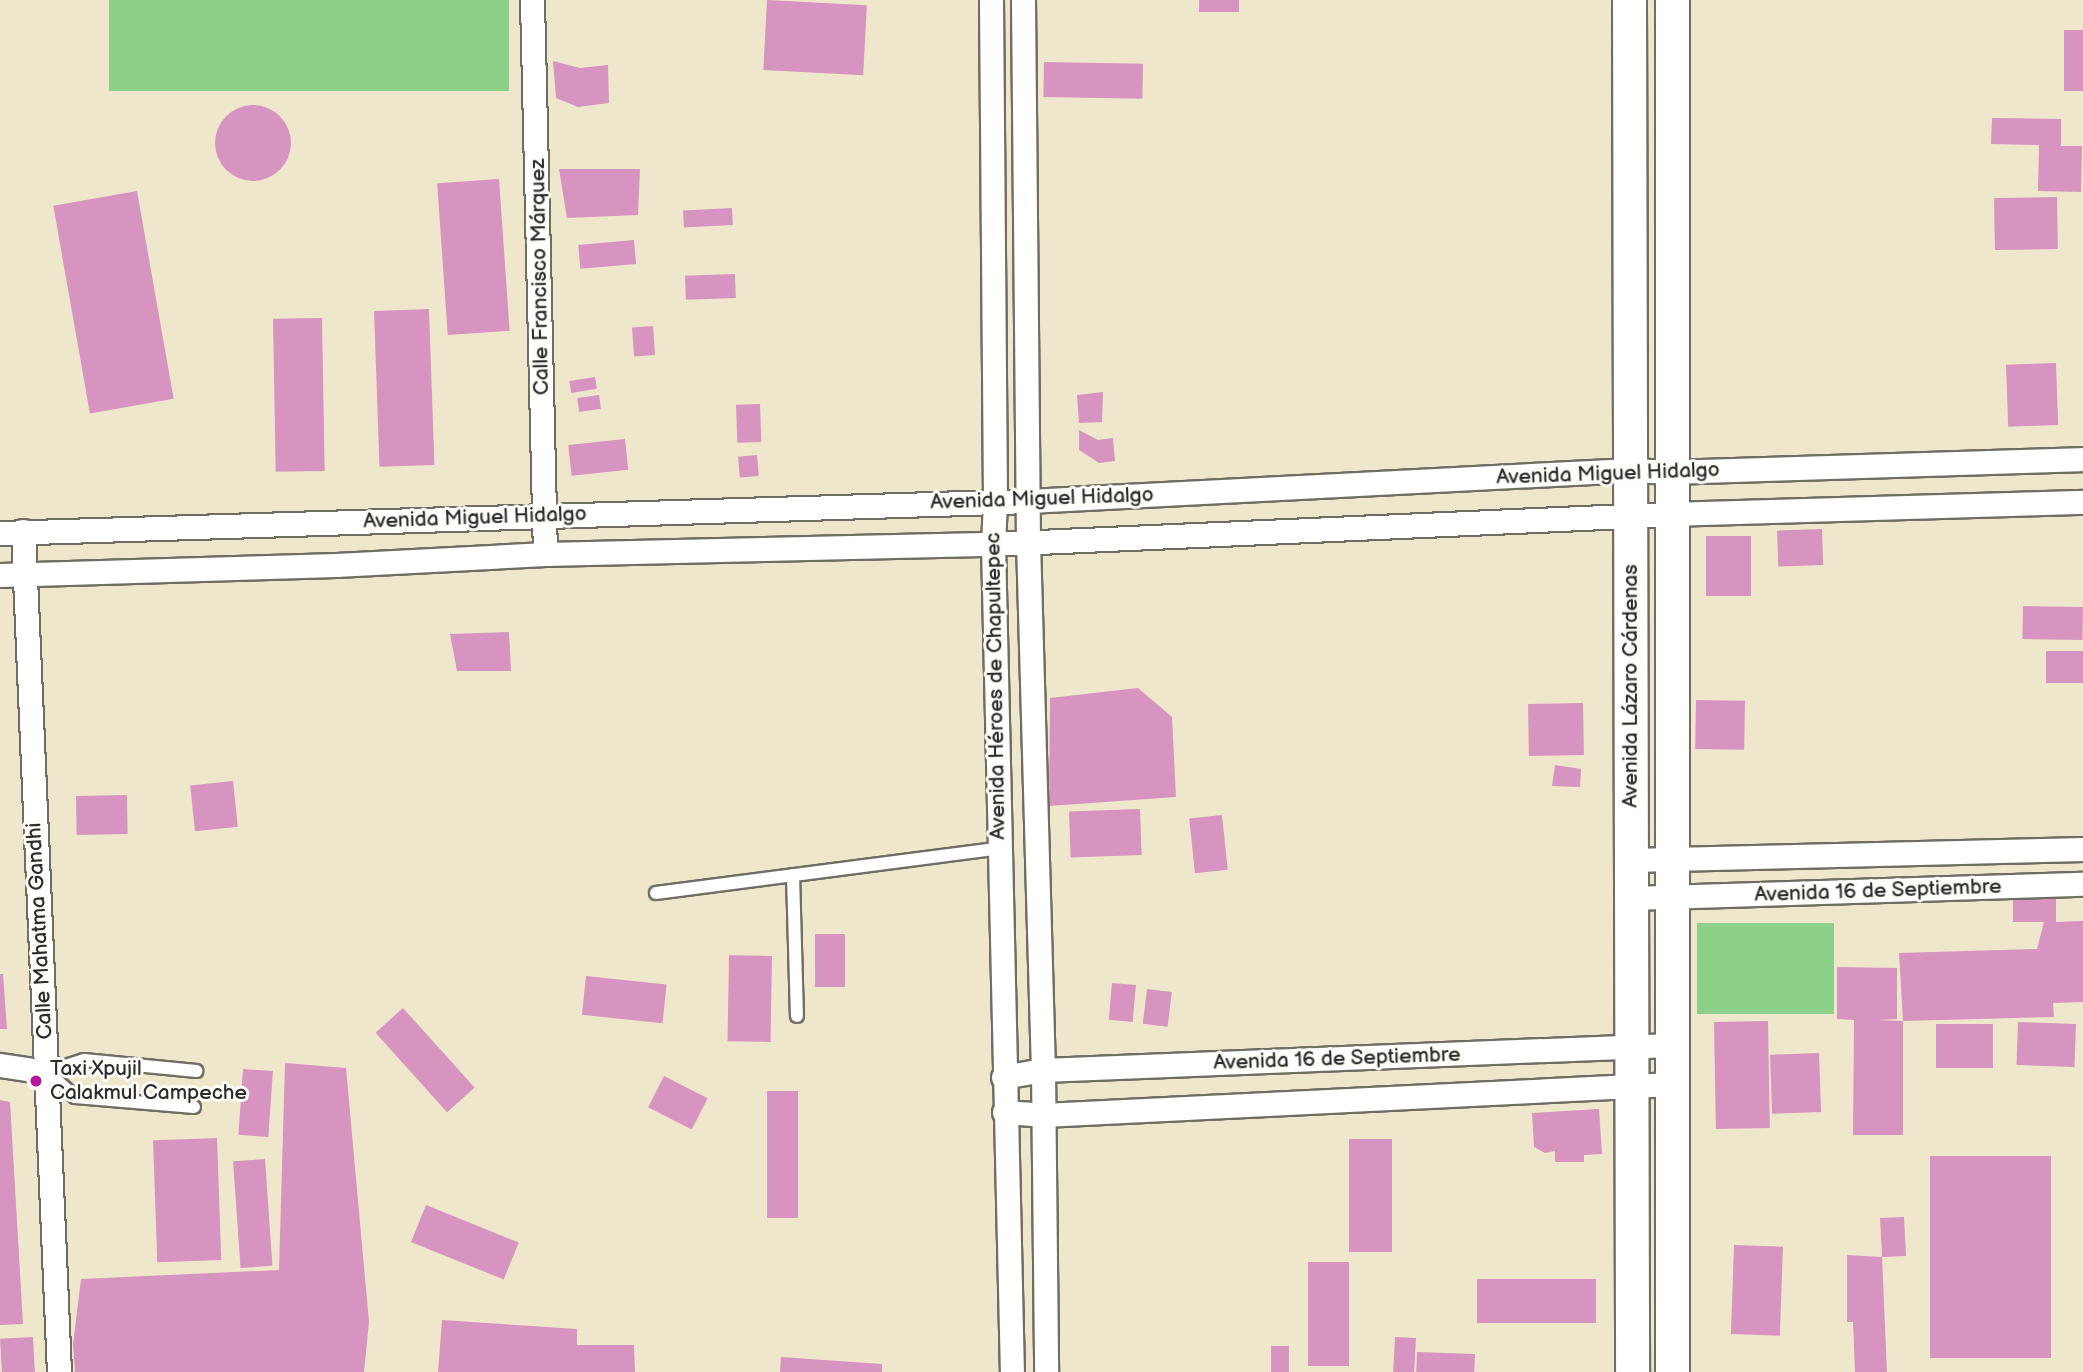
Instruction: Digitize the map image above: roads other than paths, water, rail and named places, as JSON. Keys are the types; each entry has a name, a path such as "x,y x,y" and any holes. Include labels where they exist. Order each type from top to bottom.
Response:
{"main road":[{"name":"Avenida Lázaro Cárdenas","path":"1629,0 1632,1372"},
{"name":"Avenida Lázaro Cárdenas","path":"1672,0 1672,1372"}],"street":[{"name":"Calle Francisco Márquez","path":"532,0 545,554"},
{"name":"Avenida Héroes de Chapultepec","path":"991,0 997,849 1012,1372"},
{"name":"Avenida Héroes de Chapultepec","path":"1023,0 1028,541 1043,1115 1046,1372"},
{"name":"Avenida Miguel Hidalgo","path":"11,532 1028,501 1630,470 1672,472 2083,459"},
{"name":"Avenida Miguel Hidalgo","path":"0,575 336,565 545,554 993,544 1672,514 2083,502"},
{"name":"Calle Mahatma Gandhi","path":"11,532 25,575 59,1372"},
{"path":"997,849 1036,848"},
{"name":"Avenida 16 de Septiembre","path":"1631,860 2083,849"},
{"name":"Avenida 16 de Septiembre","path":"1631,898 1672,899 2083,884"},
{"name":"Avenida 16 de Septiembre","path":"1003,1077 1042,1070 1672,1045"},
{"path":"0,1065 47,1072"},
{"name":"Avenida 16 de Septiembre","path":"1004,1112 1043,1115 1672,1084"}],"lane":[{"path":"656,893 997,849"},
{"path":"793,875 797,1016"},
{"path":"194,1107 75,1097 47,1072 83,1060 196,1071"}],"place":[{"name":"Taxi Xpujil Calakmul Campeche","path":"36,1081"}]}
